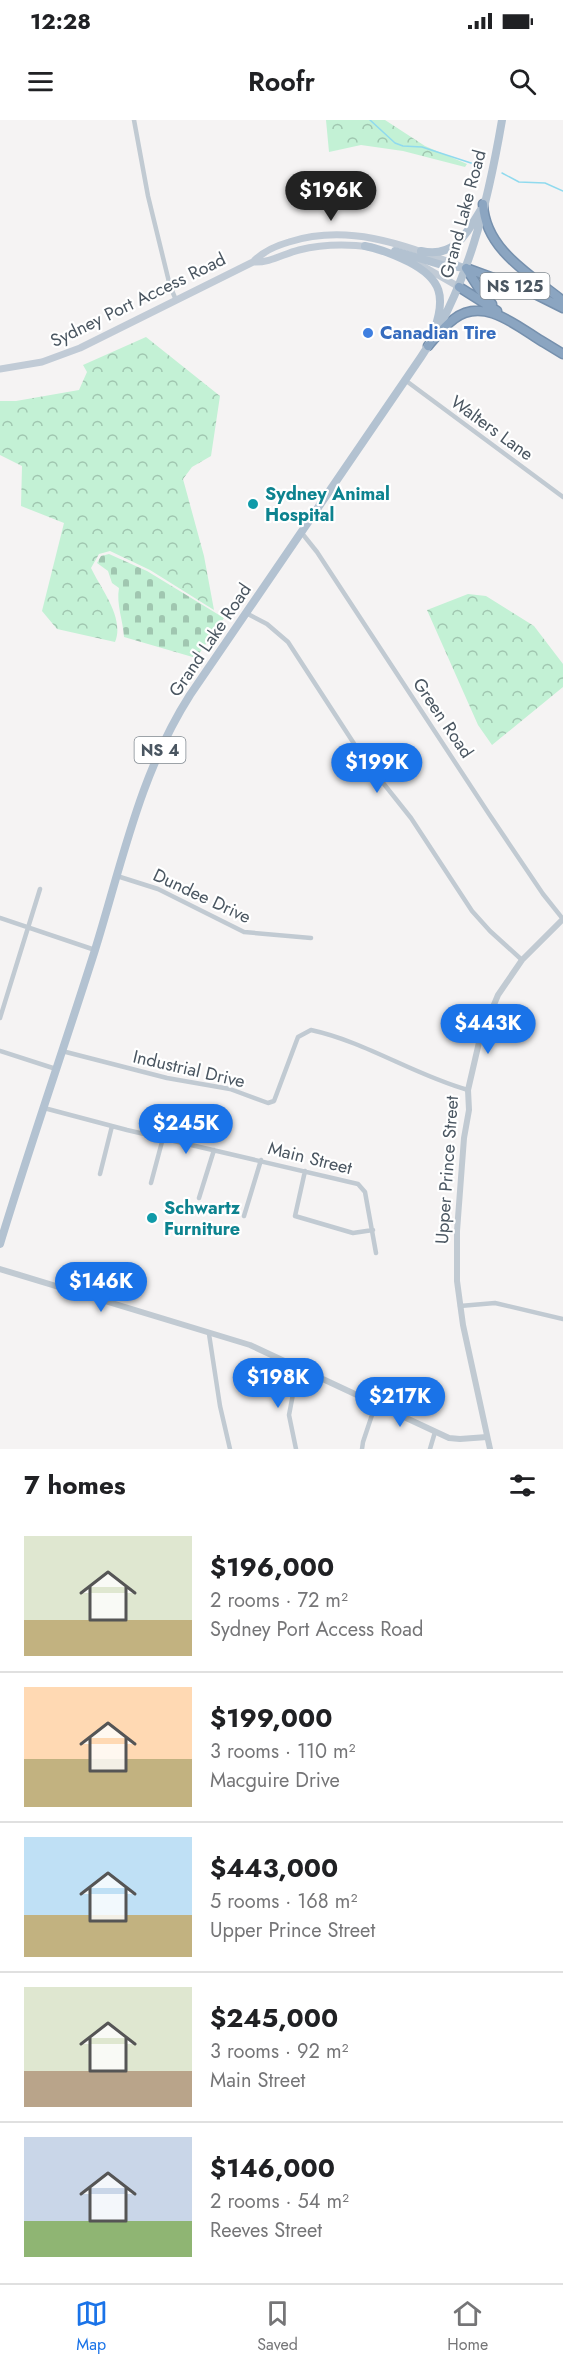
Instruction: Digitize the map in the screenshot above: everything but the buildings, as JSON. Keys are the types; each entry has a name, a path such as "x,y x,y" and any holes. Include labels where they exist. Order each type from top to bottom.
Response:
{"highway":[{"path":"483,204 488,230 499,248 563,302"},
{"path":"466,268 488,300 513,321"},
{"name":"NS 125","path":"466,268 537,295 563,308"},
{"name":"NS 125","path":"459,287 563,354"},
{"path":"428,346 453,319 474,310 495,314 543,342"}],"main road":[{"name":"Grand Lake Road","path":"0,1244 95,950 138,807 160,750 190,695 428,346 459,287 466,268 496,155 502,120"},
{"path":"421,251 441,253 452,247 468,229 483,204"},
{"name":"Sydney Port Access Road","path":"0,369 35,363 68,353 253,262 261,253 286,243 332,234 376,238 421,251 466,268"},
{"name":"Sydney Port Access Road","path":"253,262 265,262 291,252 318,246 365,246 389,250 410,258 459,287"},
{"path":"365,246 393,250 454,268 466,268"},
{"path":"365,246 385,251 405,260 424,270 434,279 440,292 440,307 428,346"}],"street":[{"path":"134,120 148,196 176,300"},
{"name":"Walters Lane","path":"405,380 563,497"},
{"name":"Green Road","path":"301,532 317,552 543,894 563,919"},
{"path":"246,613 267,624 288,642 364,759 412,820 472,911 522,960"},
{"name":"Dundee Drive","path":"117,876 158,889 244,932 311,938"},
{"path":"0,1018 40,889"},
{"path":"0,918 95,950"},
{"name":"Upper Prince Street","path":"490,1449 460,1306 456,1255 464,1138 469,1110 468,1090 476,1052 488,1013 498,995 522,960 563,919"},
{"name":"Industrial Drive","path":"62,1052 166,1078 230,1089 268,1103 274,1101 298,1037 311,1030 358,1046 445,1083 468,1090"},
{"path":"0,1051 56,1069"},
{"name":"Main Street","path":"44,1108 355,1183 365,1192 376,1253"},
{"path":"100,1174 112,1126"},
{"path":"151,1183 163,1138"},
{"path":"199,1198 214,1150"},
{"path":"244,1216 261,1160"},
{"path":"305,1171 295,1216 353,1233 373,1230"},
{"path":"0,1269 250,1345 435,1431 460,1439 487,1437"},
{"path":"460,1306 483,1303 499,1304 563,1318"},
{"path":"209,1334 220,1406 230,1449"},
{"path":"296,1449 289,1414 298,1368"},
{"path":"362,1449 376,1403"},
{"path":"430,1449 435,1431"}],"green space":[{"path":"326,120 385,120 425,146 467,164 465,167 403,151 361,145 329,152"},
{"path":"146,337 220,396 211,456 192,467 183,479 204,556 214,610 150,570 110,551 99,554 91,568 106,594 117,623 115,642 57,629 42,611 64,523 21,506 22,466 0,455 0,401 16,401 79,390 87,372 83,365"},
{"path":"109,554 147,571 224,618 196,658 124,637 118,600 119,588 112,583 108,571 97,563 101,556"},
{"path":"468,594 486,596 534,626 563,664 563,687 492,745 478,725 427,610"}],"waterway":[{"path":"370,120 395,143 422,147 477,165"},
{"path":"502,173 519,182 545,183 563,191"}],"place":[{"name":"Canadian Tire","path":"368,333"},
{"name":"Sydney Animal Hospital","path":"253,504"},
{"name":"Schwartz Furniture","path":"152,1218"}]}
